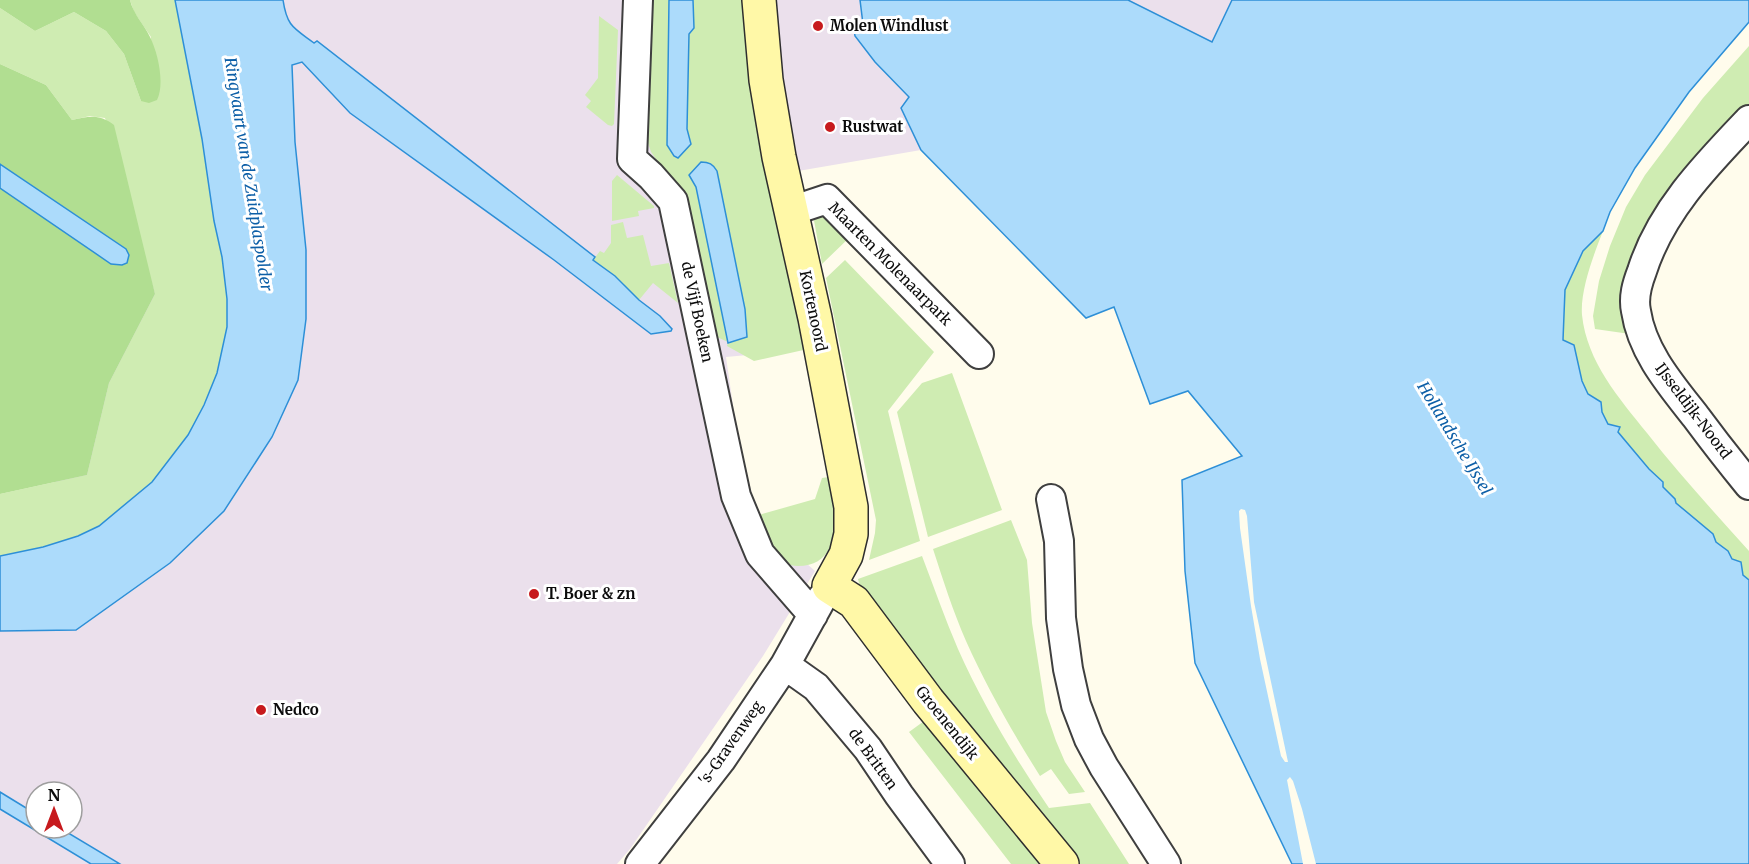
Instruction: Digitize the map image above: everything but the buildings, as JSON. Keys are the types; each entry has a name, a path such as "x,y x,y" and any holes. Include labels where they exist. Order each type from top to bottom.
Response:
{"street":[{"name":"de Vijf Boeken","path":"638,0 632,159 673,201 736,496 760,554 813,615"},
{"name":"Kortenoord","path":"759,0 766,80 779,157 817,330 851,507 851,534 846,555 813,615"},
{"name":"IJsseldijk-Noord","path":"1749,120 1708,163 1659,229 1645,260 1636,289 1635,310 1644,339 1659,369 1749,485"},
{"name":"Maarten Molenaarpark","path":"791,211 827,199 979,354"},
{"path":"1051,499 1059,541 1063,628 1068,669 1076,705 1089,739 1104,767 1167,864"},
{"name":"Groenendijk","path":"829,586 854,602 928,700 1062,864"},
{"name":"'s-Gravenweg","path":"640,864 721,760 785,664 813,615"},
{"name":"de Britten","path":"785,664 816,687 868,749 950,864"}],"shaded area":[{"path":"254,0 860,0 863,24 875,62 909,97 901,108 921,150 798,171 836,347 726,357 738,440 759,521 815,571 763,656 630,849 617,864 0,864 0,614"},
{"path":"1128,0 1232,0 1212,42"}],"green space":[{"path":"0,0 130,0 156,51 160,68 157,100 149,103 141,101 124,54 106,31 74,12 35,31 0,8"},
{"path":"130,0 175,0 202,139 227,299 227,327 217,373 188,435 152,482 99,526 78,536 43,547 0,556 0,494 87,475 109,383 155,294 105,118 90,116 72,120 46,85 0,64 0,8 35,31 74,12 106,31 124,54 141,101 151,37 134,12"},
{"path":"650,0 669,0 667,145 674,156 691,144 687,129 689,34 694,28 693,0 747,0 808,349 754,361 727,346 728,342 717,337 683,197 651,152 646,137","holes":["717,171 745,310 747,336 729,342 696,187"]},
{"path":"599,16 618,30 614,124 612,126 586,107 591,101 585,95 598,78"},
{"path":"1749,46 1749,105 1692,165 1630,334 1595,329 1593,316 1599,281 1626,207 1645,175 1703,98"},
{"path":"0,64 46,85 72,120 94,117 104,119 114,125 155,294 109,383 87,475 0,494 0,188 111,264 126,249 0,164"},
{"path":"617,175 654,208 638,211 639,216 612,221 612,181"},
{"path":"823,211 850,237 822,264 813,215"},
{"path":"623,222 627,238 643,235 651,266 669,263 678,303 653,283 639,300 615,276 593,260 600,251 604,253 611,243 611,225"},
{"path":"1603,231 1588,272 1583,295 1582,315 1590,348 1597,364 1626,406 1684,478 1749,551 1749,580 1743,575 1740,562 1732,559 1728,551 1716,542 1713,534 1676,503 1662,487 1663,482 1608,424 1602,412 1601,402 1588,394 1578,364 1563,340 1565,290 1583,251"},
{"path":"845,260 934,352 888,411 920,541 869,560 876,520 826,278"},
{"path":"952,373 1002,510 928,537 897,412 922,383"},
{"path":"835,476 837,519 831,546 824,556 813,563 798,566 778,560 770,550 755,516 815,499 822,478"},
{"path":"1011,520 1027,560 1032,623 1046,712 1065,762 1085,792 1069,794 1051,769 1040,776 974,659 944,584 933,549"},
{"path":"922,556 953,638 978,690 1012,750 1049,808 1090,803 1129,864 1074,864 860,587 858,579"},
{"path":"931,716 1048,864 1011,864 909,732"}],"water":[{"name":"Ringvaart van de Zuidplaspolder","path":"175,0 283,0 289,22 296,30 314,43 317,41 595,257 593,260 615,276 672,329 651,334 554,260 350,113 302,62 292,65 295,142 306,250 306,319 298,380 272,437 224,511 170,563 76,630 0,631 0,556 43,547 78,536 99,526 152,482 188,435 217,373 227,327 227,299 202,139"},
{"path":"669,0 693,0 694,28 689,34 687,129 691,144 678,158 667,145"},
{"name":"Hollandsche IJssel","path":"860,0 1128,0 1212,42 1232,0 1749,0 1749,22 1689,92 1635,168 1610,212 1603,231 1583,251 1565,290 1563,340 1574,345 1582,381 1588,394 1601,402 1602,412 1608,424 1620,427 1618,432 1663,482 1663,487 1676,503 1713,534 1716,542 1728,551 1732,559 1741,562 1743,575 1749,580 1749,864 1292,864 1195,663 1185,571 1182,480 1242,456 1188,391 1150,404 1114,307 1086,318 921,150 901,108 909,97 875,62 855,36 853,25 863,24"},
{"path":"701,162 710,164 717,171 745,309 747,337 728,343 696,187 689,175"},
{"path":"0,164 126,249 129,255 127,263 111,264 0,188"},
{"path":"0,792 24,807 24,824 0,809"},
{"path":"51,840 80,840 120,864 91,864"}],"pier":[{"path":"1245,510 1247,516 1254,602 1288,762 1285,762 1281,756 1260,659 1240,528 1239,511"},
{"path":"1290,777 1302,809 1316,864 1303,864 1287,780"}],"place":[{"name":"Molen Windlust","path":"818,26"},
{"name":"Rustwat","path":"830,127"},
{"name":"T. Boer & zn","path":"534,594"},
{"name":"Nedco","path":"261,710"}]}
